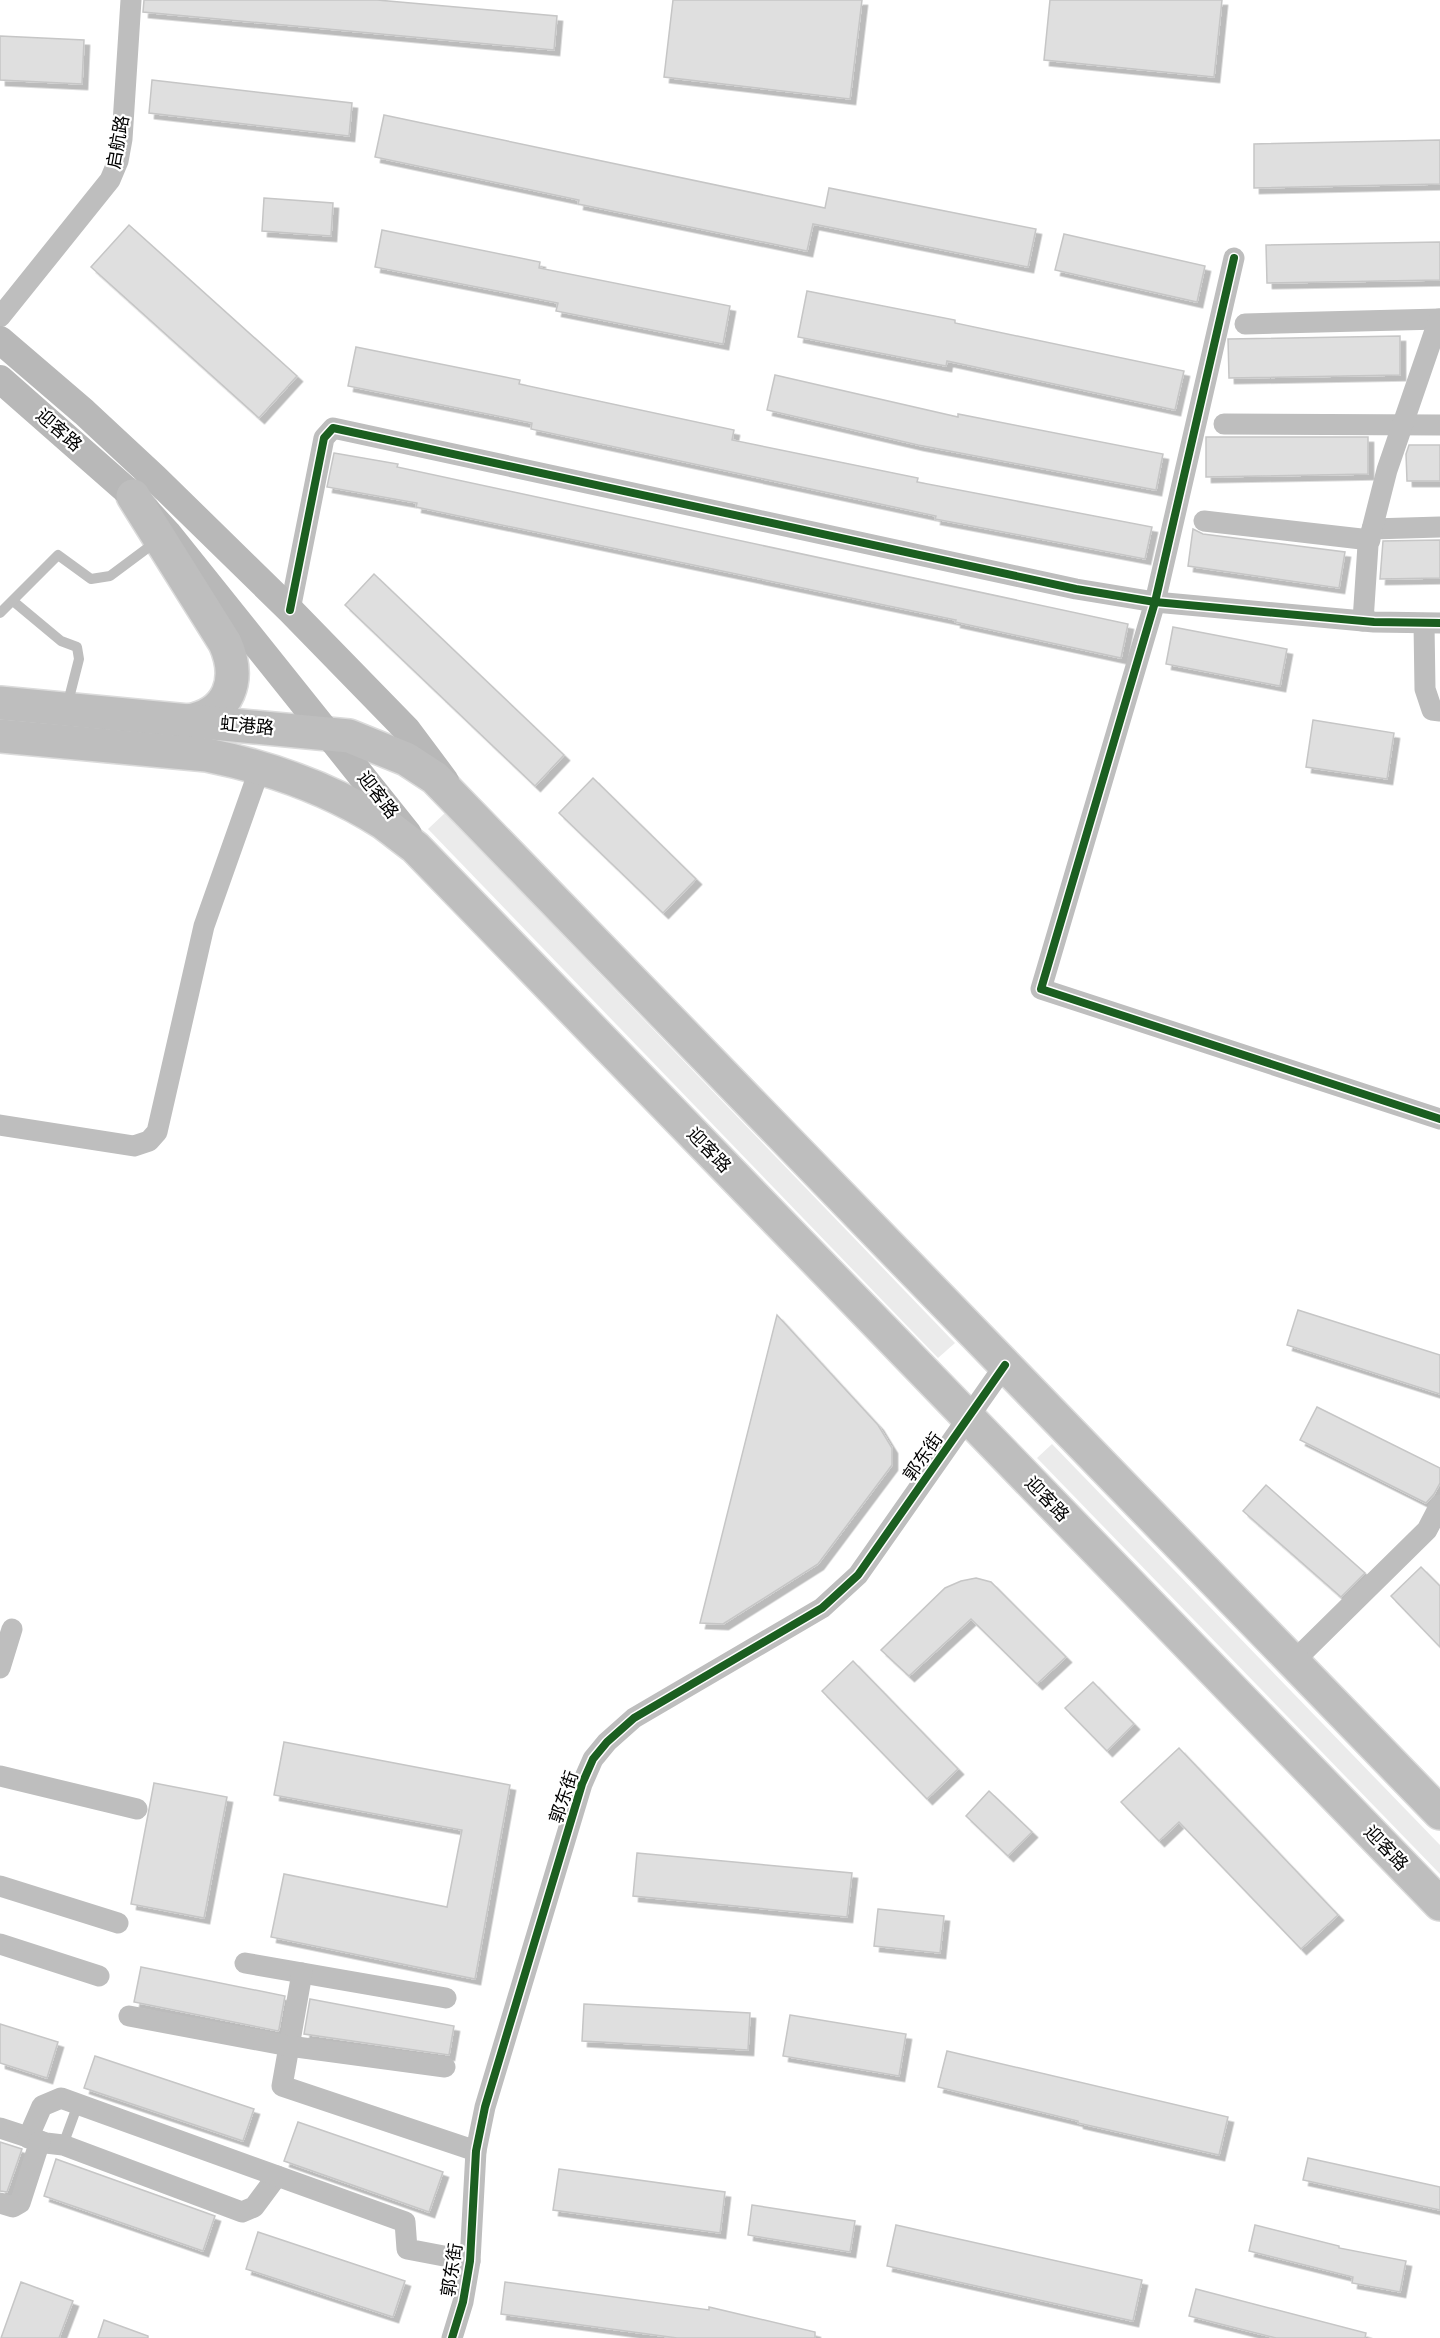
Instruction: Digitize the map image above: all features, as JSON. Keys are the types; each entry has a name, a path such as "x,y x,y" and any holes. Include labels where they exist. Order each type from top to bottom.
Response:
{"highway":[{"path":"133,496 225,643 232,658 232,681 223,701 214,712 203,718 188,721"},
{"name":"虹港路","path":"0,703 349,736 406,759 435,778 469,813"},
{"name":"虹港路","path":"0,736 207,755 260,768 319,791 383,823 415,847 436,869"},
{"name":"迎客路","path":"469,813 1440,1813"},
{"name":"迎客路","path":"436,869 1440,1904"}],"main road":[{"name":"迎客路","path":"0,340 84,412 290,610 407,730 469,813"},
{"name":"迎客路","path":"0,379 133,496 168,534 206,578 436,869"}],"street":[{"name":"启航路","path":"0,317 110,180 118,161 122,139 131,0"},
{"path":"1234,258 1155,602 1041,989 1440,1119"},
{"path":"1245,324 1439,319 1387,470 1371,534 1363,621"},
{"path":"1224,424 1440,425"},
{"path":"290,610 324,438 333,428 1076,589 1155,602 1363,621 1432,623 1425,689 1432,710 1440,711"},
{"path":"1204,520 1371,534 1440,527"},
{"path":"0,1125 134,1146 149,1141 157,1132 204,926 260,768"},
{"name":"郭东街","path":"452,2338 463,2302 470,2261 476,2151 496,2065 582,1784 593,1759 607,1742 634,1718 822,1608 858,1575 1005,1365"},
{"path":"1293,1662 1427,1530 1440,1505"},
{"path":"0,1668 12,1629"},
{"path":"0,1776 137,1809"},
{"path":"0,1886 117,1923"},
{"path":"0,1944 99,1976"},
{"path":"245,1963 446,1998"},
{"path":"302,1973 282,2086 476,2151"},
{"path":"129,2016 289,2046 445,2067"},
{"path":"0,2203 13,2207 20,2203 42,2106 61,2098 405,2222 407,2249 470,2261"},
{"path":"0,2128 63,2145 242,2212 254,2207 278,2176"}],"lane":[{"path":"0,613 58,555 91,579 110,576 160,539"},
{"path":"13,601 61,641 77,647 79,659 66,709"},
{"path":"63,2145 78,2104"}],"shaded area":[{"path":"445,813 955,1343 938,1358 428,829"},
{"path":"1052,1444 1440,1845 1440,1874 1037,1458"}],"building":[{"path":"144,0 377,0 557,16 554,50 143,12"},
{"path":"673,0 862,0 850,99 664,77"},
{"path":"1050,0 1222,0 1214,77 1044,60"},
{"path":"0,36 84,40 82,84 0,80"},
{"path":"152,80 352,103 349,136 149,113"},
{"path":"384,115 825,208 829,188 1036,229 1028,267 813,224 807,251 578,204 579,200 375,157"},
{"path":"1440,140 1440,184 1254,188 1254,144"},
{"path":"264,198 333,203 331,236 262,231"},
{"path":"129,225 297,376 259,418 91,267"},
{"path":"382,230 540,262 539,268 730,306 723,344 556,311 558,303 375,267"},
{"path":"1064,234 1205,266 1197,302 1055,270"},
{"path":"1440,242 1440,280 1267,283 1266,245"},
{"path":"807,291 955,320 955,323 1184,371 1175,410 947,361 946,366 798,337"},
{"path":"1400,336 1400,375 1229,378 1228,339"},
{"path":"356,347 520,380 519,384 734,430 732,440 918,478 917,482 1152,527 1145,559 935,519 936,516 531,429 532,423 348,386"},
{"path":"775,375 958,417 958,414 1163,454 1156,490 918,445 767,410"},
{"path":"1206,437 1368,437 1368,474 1206,477"},
{"path":"1409,445 1440,445 1440,481 1407,481 1406,454"},
{"path":"334,453 398,464 397,467 1128,624 1121,658 955,622 956,620 416,507 417,503 327,487"},
{"path":"1193,529 1203,534 1345,552 1339,588 1188,566"},
{"path":"1440,540 1440,578 1380,579 1383,541"},
{"path":"374,574 564,755 535,786 345,605"},
{"path":"1173,627 1287,649 1280,686 1166,664"},
{"path":"1313,720 1394,733 1387,779 1306,767"},
{"path":"593,778 696,879 663,913 559,813"},
{"path":"1298,1310 1440,1355 1440,1394 1287,1345"},
{"path":"777,1315 878,1425 892,1448 892,1465 818,1564 723,1624 700,1623"},
{"path":"1317,1407 1440,1468 1440,1483 1434,1494 1426,1503 1300,1440"},
{"path":"1266,1485 1365,1573 1341,1597 1243,1511"},
{"path":"1421,1567 1440,1586 1440,1647 1391,1596"},
{"path":"976,1578 991,1582 1066,1657 1037,1684 971,1619 909,1676 881,1650 945,1588"},
{"path":"853,1661 958,1769 927,1799 822,1691"},
{"path":"1093,1682 1134,1724 1107,1751 1065,1708"},
{"path":"284,1742 510,1785 475,1979 271,1937 284,1874 447,1907 462,1830 274,1795"},
{"path":"1179,1748 1338,1915 1301,1949 1179,1822 1159,1841 1121,1802"},
{"path":"154,1783 227,1797 204,1918 131,1904"},
{"path":"989,1791 1032,1832 1008,1856 966,1816"},
{"path":"637,1853 852,1873 847,1917 633,1896"},
{"path":"878,1909 944,1916 940,1953 874,1946"},
{"path":"141,1967 285,1996 279,2029 278,2031 134,2002"},
{"path":"310,1999 454,2026 449,2055 304,2034"},
{"path":"584,2004 750,2013 748,2050 582,2041"},
{"path":"790,2015 906,2034 899,2076 783,2056"},
{"path":"0,2024 58,2042 47,2078 0,2063"},
{"path":"947,2051 1228,2117 1219,2155 1078,2123 1078,2121 938,2087"},
{"path":"95,2056 254,2109 243,2141 84,2088"},
{"path":"298,2122 443,2172 429,2212 284,2161"},
{"path":"0,2142 22,2149 7,2192 0,2191"},
{"path":"1308,2158 1440,2187 1440,2210 1303,2180"},
{"path":"56,2159 215,2216 203,2251 44,2196"},
{"path":"559,2169 725,2192 720,2233 553,2210"},
{"path":"752,2205 855,2221 850,2252 748,2235"},
{"path":"896,2225 1142,2280 1133,2321 887,2266"},
{"path":"1255,2225 1339,2246 1339,2248 1406,2261 1400,2292 1352,2283 1353,2277 1249,2251"},
{"path":"258,2232 405,2281 393,2317 246,2269"},
{"path":"21,2282 73,2301 59,2338 1,2338"},
{"path":"505,2282 709,2310 709,2307 815,2332 815,2338 677,2338 501,2314"},
{"path":"1196,2289 1366,2333 1365,2338 1276,2338 1189,2316"},
{"path":"104,2320 148,2336 148,2338 98,2338"}],"cycle path":[{"path":"1234,258 1155,602 1041,989 1440,1119"},
{"path":"290,610 324,438 333,428 1076,589 1155,602 1374,622 1440,623"},
{"path":"452,2338 463,2302 470,2261 476,2151 485,2107 582,1784 593,1759 607,1742 634,1718 822,1608 858,1575 1005,1365"}]}
